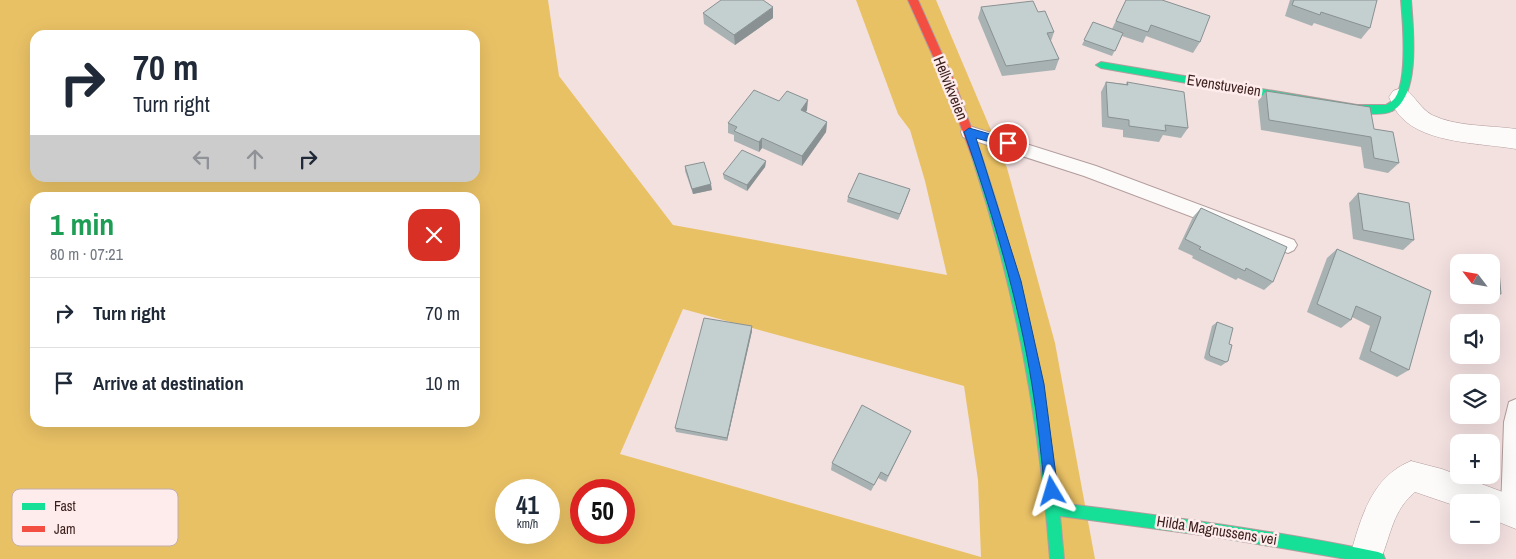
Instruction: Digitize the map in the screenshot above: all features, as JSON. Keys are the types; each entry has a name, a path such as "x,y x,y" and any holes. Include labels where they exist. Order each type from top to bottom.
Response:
{"street":[{"name":"Hellvikveien","path":"913,0 969,132 1016,281 1038,384 1054,509 1057,559"},
{"path":"1406,0 1409,13 1408,53 1401,98 1411,113 1426,123 1459,131 1516,139"},
{"name":"Evenstuveien","path":"1101,65 1264,92 1358,110 1388,110 1401,98"},
{"path":"1372,557 1382,507 1396,486 1411,476 1502,507"},
{"name":"Hilda Magnussens vei","path":"1054,509 1162,522 1310,544 1372,557"}],"lane":[{"path":"969,132 1008,143 1116,181 1288,245"},
{"path":"1502,507 1516,409"}],"shaded area":[{"path":"0,0 548,0 559,76 673,225 947,275 925,181 910,130 898,114 856,0 936,0 1007,168 1055,343 1095,559 0,559","holes":["683,309 964,386 978,480 981,557 620,454"]}],"building":[{"path":"721,0 763,0 773,7 734,35 703,13"},
{"path":"1126,0 1162,0 1210,16 1200,42 1151,25 1148,32 1116,21"},
{"path":"1294,0 1377,0 1370,28 1321,12 1320,15 1292,5"},
{"path":"1033,1 1038,12 1045,11 1054,32 1047,33 1059,59 1006,66 981,7"},
{"path":"1093,22 1123,33 1115,51 1084,40"},
{"path":"1106,82 1128,85 1127,82 1184,92 1188,128 1165,125 1166,131 1129,126 1129,120 1108,117"},
{"path":"754,90 779,101 787,91 808,100 801,110 827,122 802,156 762,138 759,142 734,131 737,127 728,123"},
{"path":"1266,91 1370,107 1374,129 1393,132 1399,163 1374,158 1371,137 1269,120"},
{"path":"742,150 766,161 747,185 723,174"},
{"path":"704,162 711,184 692,189 685,166"},
{"path":"859,173 910,189 900,214 848,197"},
{"path":"1358,193 1409,203 1414,240 1363,230"},
{"path":"1201,208 1287,247 1273,282 1246,268 1245,271 1199,249 1201,247 1185,239"},
{"path":"1337,249 1431,291 1409,370 1370,351 1381,317 1356,306 1351,320 1317,304"},
{"path":"704,318 752,326 727,438 675,428"},
{"path":"1217,322 1233,328 1229,344 1232,345 1228,361 1226,362 1210,356 1209,353"},
{"path":"862,405 911,431 888,476 881,472 874,485 832,463"}],"traffic: fast":[{"path":"1101,65 1357,109 1388,109 1400,98 1406,78 1408,50 1406,0"},
{"path":"977,157 1008,255 1030,355 1047,457 1057,559"},
{"path":"1054,509 1257,536 1378,559"}],"traffic: jam":[{"path":"913,0 950,83 977,157"}],"route":[{"path":"1008,143 969,132 1016,281 1038,384 1052,491"}]}
